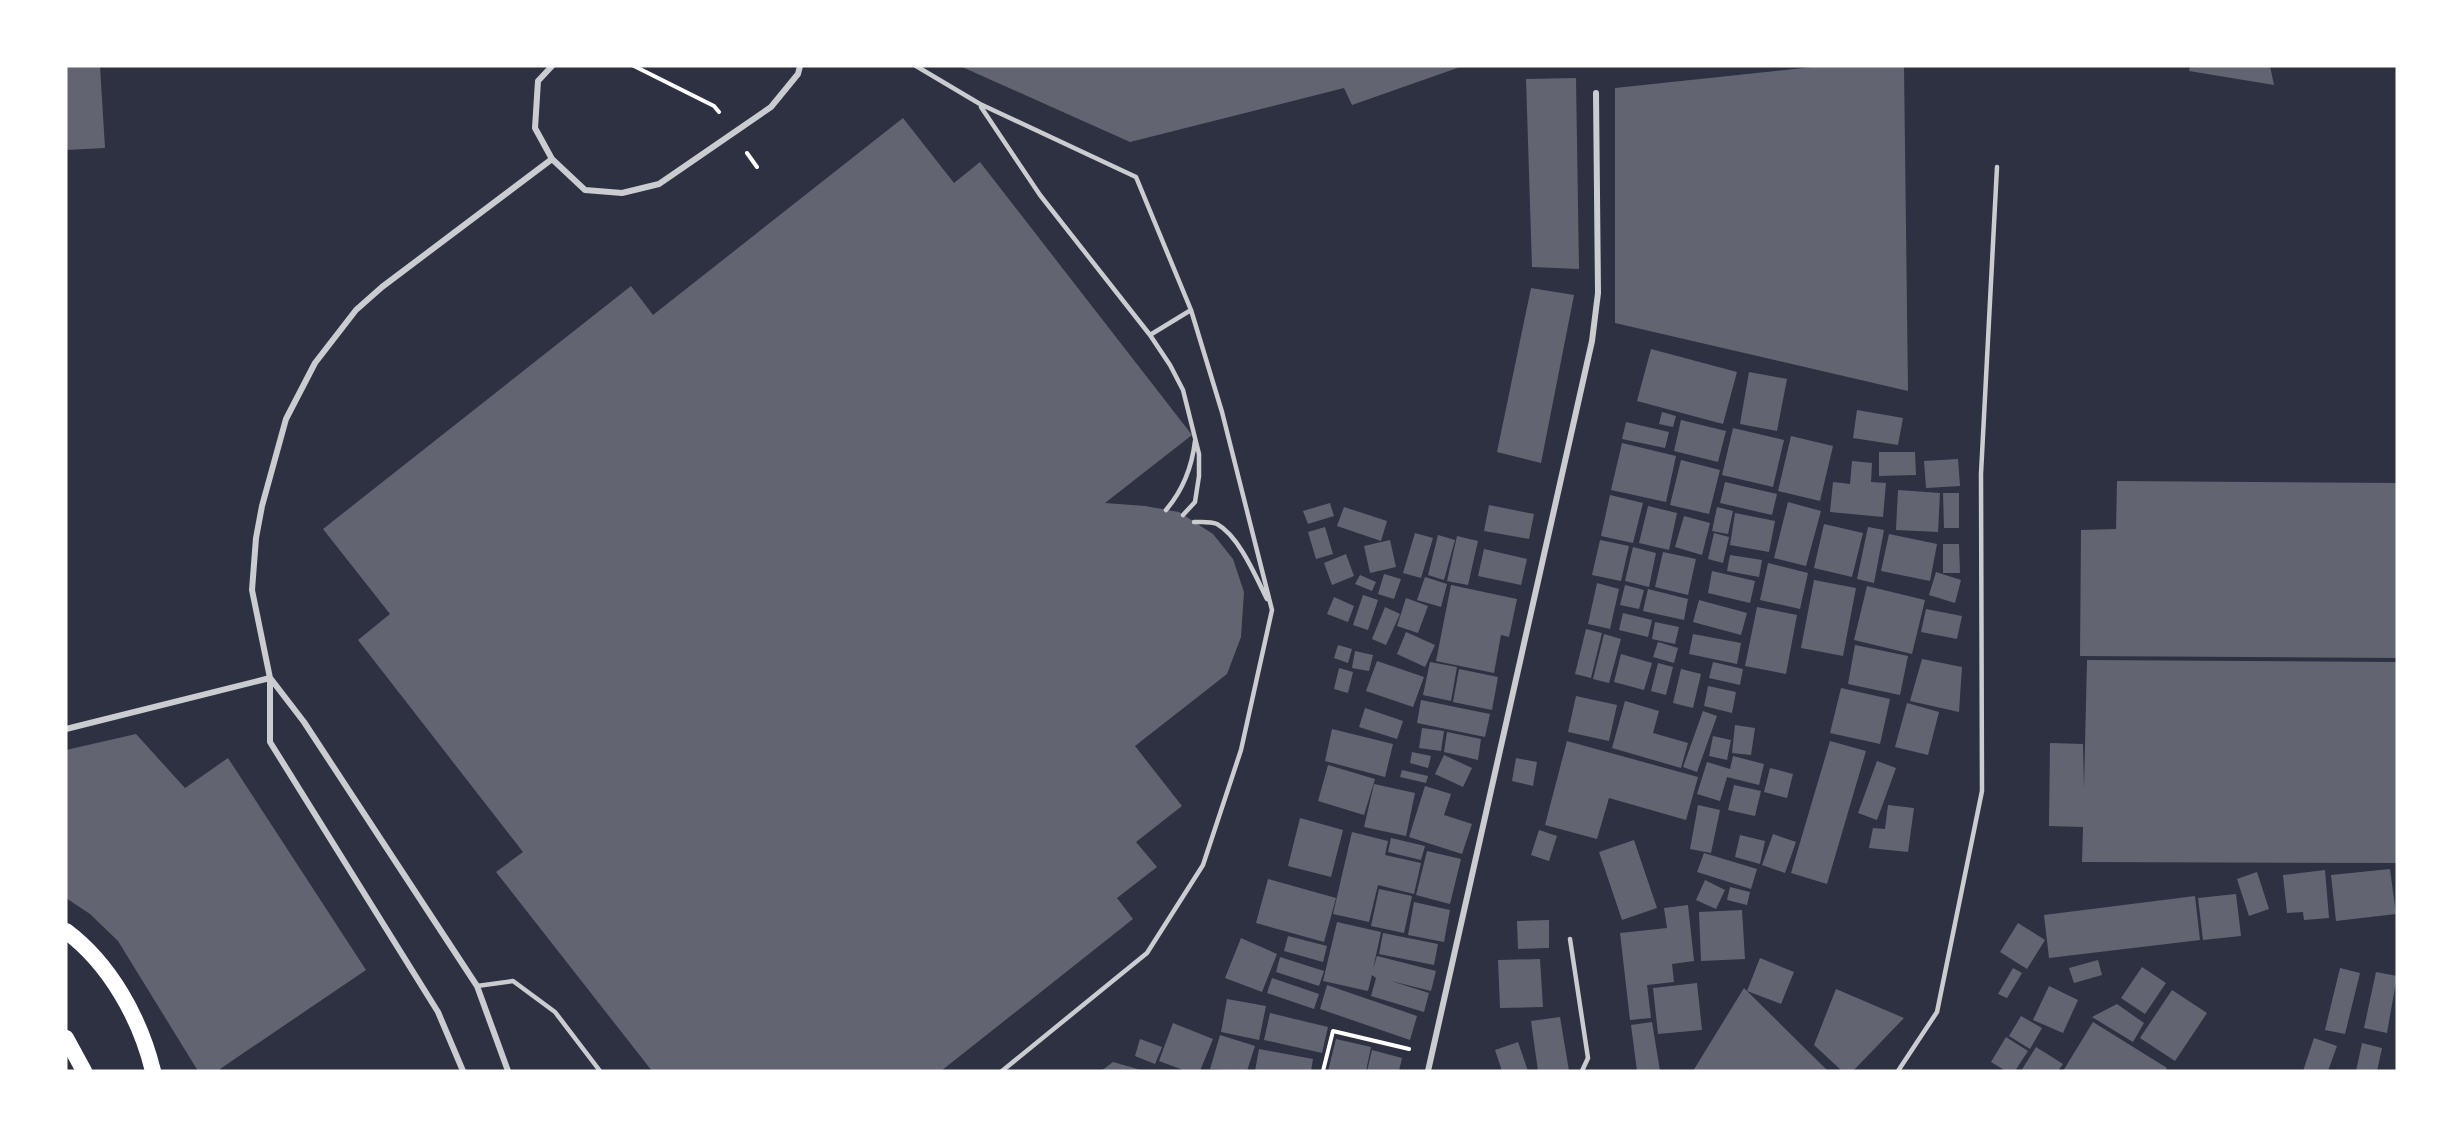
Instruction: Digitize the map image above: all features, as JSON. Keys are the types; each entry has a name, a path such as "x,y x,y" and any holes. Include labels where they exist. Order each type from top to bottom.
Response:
{"highway":[{"path":"66,931 90,953 126,1003 138,1026 153,1071"},
{"path":"66,1038 84,1071"}],"street":[{"path":"552,66 538,81 535,128 552,159 585,189 622,193 658,184 771,107 798,74 800,66"},
{"path":"1428,1071 1592,341 1598,293 1596,93"},
{"path":"463,1071 438,1012 270,742 270,678 252,590 256,538 262,506 286,419 315,363 356,310 382,287 552,159"},
{"path":"66,729 270,678"},
{"path":"270,678 304,722 477,986 508,1071"}],"lane":[{"path":"916,66 980,104 1136,177 1191,310 1222,412 1272,610 1241,750 1203,865 1146,953 1002,1071"},
{"path":"980,104 1040,195 1150,335 1170,364 1183,390 1199,454 1199,476 1195,502 1183,515"},
{"path":"1898,1071 1938,1012 1982,791 1981,474 1997,167"},
{"path":"1150,335 1191,310"},
{"path":"1166,510 1177,498 1192,462 1196,436"},
{"path":"1194,522 1215,523 1227,531 1251,566 1272,610"},
{"path":"1570,939 1588,1058 1582,1071"},
{"path":"477,986 513,981 555,1012 600,1071"}],"path":[{"path":"634,66 714,106 757,167"},
{"path":"1323,1071 1333,1031 1432,1055"}],"building":[{"path":"66,66 100,66 105,148 66,150"},
{"path":"960,66 1463,66 1352,105 1344,88 1130,142"},
{"path":"1822,66 1904,66 1908,391 1615,323 1615,88"},
{"path":"2190,66 2270,66 2274,85 2189,71"},
{"path":"1576,78 1579,269 1532,267 1526,79"},
{"path":"903,118 954,183 980,162 1192,435 1105,503 1145,506 1179,512 1213,534 1233,559 1244,592 1241,637 1227,674 1135,746 1182,806 1136,842 1157,867 1117,898 1133,919 941,1071 652,1071 496,872 523,852 358,640 390,614 323,529 631,286 653,315"},
{"path":"1531,288 1574,295 1541,463 1497,452"},
{"path":"1651,349 1737,372 1723,424 1637,401"},
{"path":"1749,372 1787,379 1777,431 1740,424"},
{"path":"1857,410 1903,418 1898,445 1853,438"},
{"path":"1662,412 1676,416 1673,427 1659,424"},
{"path":"1681,420 1726,431 1718,462 1674,451"},
{"path":"1626,422 1669,432 1665,448 1622,439"},
{"path":"1733,428 1784,440 1773,487 1722,475"},
{"path":"1791,436 1833,446 1820,501 1778,491"},
{"path":"1622,443 1676,456 1666,502 1611,490"},
{"path":"1879,452 1915,452 1916,475 1879,476"},
{"path":"1958,459 1960,486 1926,488 1924,461"},
{"path":"1681,460 1720,470 1709,514 1670,505"},
{"path":"1852,461 1872,463 1871,482 1886,483 1883,517 1830,512 1833,482 1850,484"},
{"path":"2117,481 2397,483 2397,658 2080,656 2081,530 2116,529"},
{"path":"1725,482 1777,494 1772,515 1720,503"},
{"path":"1898,490 1940,493 1938,532 1896,530"},
{"path":"1943,493 1959,493 1959,528 1944,528"},
{"path":"1610,495 1643,503 1633,543 1601,536"},
{"path":"1788,502 1821,511 1806,566 1774,558"},
{"path":"1330,503 1334,516 1308,524 1303,511"},
{"path":"1489,505 1534,514 1529,539 1484,531"},
{"path":"1648,506 1677,513 1669,550 1639,543"},
{"path":"1344,507 1387,521 1381,541 1337,526"},
{"path":"1717,507 1733,511 1728,534 1712,531"},
{"path":"1735,513 1775,521 1769,552 1730,545"},
{"path":"1684,516 1710,523 1702,555 1675,547"},
{"path":"1824,524 1863,533 1852,577 1814,568"},
{"path":"1325,527 1333,554 1316,559 1308,532"},
{"path":"1868,527 1884,530 1874,583 1857,579"},
{"path":"1415,533 1433,538 1421,578 1403,573"},
{"path":"1714,533 1729,537 1723,563 1708,559"},
{"path":"1889,534 1937,544 1930,581 1881,571"},
{"path":"1438,535 1455,540 1444,580 1428,575"},
{"path":"1457,536 1478,541 1468,585 1447,581"},
{"path":"1390,540 1396,567 1370,573 1364,546"},
{"path":"1600,540 1629,546 1621,581 1592,575"},
{"path":"1943,544 1959,544 1960,573 1943,573"},
{"path":"1633,547 1656,553 1649,587 1625,581"},
{"path":"1484,549 1527,559 1521,585 1478,576"},
{"path":"1663,552 1696,559 1688,595 1655,587"},
{"path":"1346,554 1354,576 1332,585 1324,563"},
{"path":"1730,555 1762,560 1759,577 1727,571"},
{"path":"1768,563 1808,573 1800,609 1760,600"},
{"path":"1712,571 1755,581 1750,603 1708,593"},
{"path":"1936,572 1961,580 1955,603 1929,595"},
{"path":"1384,574 1401,579 1394,599 1378,594"},
{"path":"1360,575 1376,582 1372,591 1355,584"},
{"path":"1425,577 1447,584 1441,607 1417,600"},
{"path":"1814,580 1856,588 1843,656 1801,648"},
{"path":"1597,583 1619,589 1610,629 1588,624"},
{"path":"1451,585 1517,599 1509,637 1501,635 1494,673 1436,661"},
{"path":"1625,585 1644,590 1639,609 1620,605"},
{"path":"1867,586 1925,600 1912,654 1854,640"},
{"path":"1648,589 1688,599 1684,620 1643,611"},
{"path":"1363,595 1378,600 1368,630 1353,625"},
{"path":"1334,597 1354,606 1348,622 1327,614"},
{"path":"1406,598 1428,606 1418,633 1397,626"},
{"path":"1699,600 1747,613 1741,635 1693,622"},
{"path":"1385,607 1400,614 1386,645 1372,639"},
{"path":"1757,607 1797,615 1786,674 1745,666"},
{"path":"1926,609 1962,616 1957,639 1921,632"},
{"path":"1623,613 1652,620 1648,637 1619,630"},
{"path":"1655,622 1679,627 1675,644 1652,639"},
{"path":"1586,629 1602,633 1591,678 1575,674"},
{"path":"1406,632 1435,645 1425,667 1397,654"},
{"path":"1604,634 1621,639 1609,683 1593,679"},
{"path":"1693,634 1741,643 1737,664 1689,654"},
{"path":"1658,642 1678,648 1674,663 1653,657"},
{"path":"1338,645 1352,649 1348,663 1334,658"},
{"path":"1855,645 1908,656 1900,695 1848,684"},
{"path":"1355,651 1373,655 1369,671 1352,668"},
{"path":"1621,654 1652,663 1644,690 1614,682"},
{"path":"1922,659 1962,667 1959,712 1910,701"},
{"path":"2087,660 2397,662 2397,863 2082,862 2083,827 2049,826 2050,743 2083,744 2084,788"},
{"path":"1377,661 1424,677 1413,707 1366,691"},
{"path":"1430,662 1457,667 1451,701 1423,695"},
{"path":"1713,662 1743,669 1740,685 1709,678"},
{"path":"1658,663 1673,667 1666,695 1651,691"},
{"path":"1339,668 1353,672 1348,693 1334,689"},
{"path":"1459,669 1498,677 1492,710 1453,702"},
{"path":"1681,669 1701,674 1693,708 1673,703"},
{"path":"1708,686 1736,692 1732,713 1704,706"},
{"path":"1841,688 1890,699 1880,744 1830,733"},
{"path":"1576,696 1617,705 1609,741 1568,732"},
{"path":"1421,700 1490,714 1485,737 1417,723"},
{"path":"1625,701 1659,711 1653,733 1688,743 1681,768 1612,748"},
{"path":"1907,703 1939,712 1928,755 1895,747"},
{"path":"1365,708 1403,721 1397,739 1359,727"},
{"path":"1703,711 1717,716 1697,772 1683,767"},
{"path":"1735,725 1755,728 1751,755 1732,753"},
{"path":"1422,728 1444,731 1441,751 1419,748"},
{"path":"1332,729 1393,744 1385,777 1325,761"},
{"path":"1447,732 1481,739 1478,760 1444,752"},
{"path":"136,734 185,788 228,758 366,970 217,1071 198,1071 118,941 90,914 66,898 66,750"},
{"path":"1713,736 1731,740 1727,760 1709,756"},
{"path":"1567,741 1698,777 1686,820 1609,798 1597,839 1545,825"},
{"path":"1830,741 1866,751 1827,884 1791,873"},
{"path":"1412,752 1431,756 1428,768 1410,763"},
{"path":"1444,755 1472,768 1463,787 1435,774"},
{"path":"1733,756 1764,764 1759,785 1727,777 1720,801 1697,794 1707,762 1730,769"},
{"path":"1516,758 1537,762 1533,786 1512,781"},
{"path":"1877,761 1896,768 1877,820 1858,813"},
{"path":"1328,765 1375,779 1364,815 1318,801"},
{"path":"1770,768 1793,774 1787,798 1764,792"},
{"path":"1402,770 1428,776 1426,783 1400,777"},
{"path":"1374,784 1415,793 1406,836 1364,827"},
{"path":"1734,785 1761,791 1755,816 1728,810"},
{"path":"1425,786 1451,794 1444,815 1472,824 1462,854 1409,837"},
{"path":"1698,805 1720,810 1711,853 1690,849"},
{"path":"1888,805 1914,808 1908,852 1869,848 1873,828 1885,829"},
{"path":"1300,818 1343,830 1331,877 1288,866"},
{"path":"1539,830 1557,836 1549,861 1531,855"},
{"path":"1352,832 1388,841 1385,855 1421,863 1414,894 1378,885 1369,922 1333,914"},
{"path":"1773,834 1796,842 1785,873 1762,865"},
{"path":"1740,835 1765,841 1760,864 1735,857"},
{"path":"1391,838 1425,846 1421,860 1388,852"},
{"path":"1634,840 1657,908 1622,920 1599,852"},
{"path":"1427,851 1461,859 1450,904 1416,895"},
{"path":"1704,853 1757,869 1751,889 1697,872"},
{"path":"2390,869 2396,914 2336,921 2331,875"},
{"path":"2325,870 2329,918 2304,920 2303,912 2287,913 2283,875"},
{"path":"2257,872 2269,909 2249,916 2237,879"},
{"path":"1268,879 1336,898 1324,942 1256,923"},
{"path":"1705,880 1725,890 1716,909 1696,900"},
{"path":"1730,887 1750,892 1747,905 1727,900"},
{"path":"1379,889 1412,896 1404,933 1371,926"},
{"path":"2236,894 2241,936 2203,940 2198,898"},
{"path":"2195,896 2200,940 2049,958 2044,915"},
{"path":"1414,902 1450,910 1444,942 1408,935"},
{"path":"1688,905 1694,961 1672,964 1674,982 1647,985 1651,1018 1630,1020 1620,933 1667,928 1664,908"},
{"path":"1742,910 1745,959 1701,961 1699,912"},
{"path":"1549,920 1549,948 1518,949 1517,921"},
{"path":"1337,922 1381,932 1373,969 1377,956 1436,971 1431,991 1391,981 1429,993 1424,1012 1371,996 1376,978 1372,975 1368,991 1323,981"},
{"path":"2018,923 2045,940 2027,969 2000,952"},
{"path":"1383,933 1438,944 1434,965 1379,954"},
{"path":"1288,936 1327,946 1323,962 1284,951"},
{"path":"1241,938 1277,954 1262,992 1225,978"},
{"path":"1280,957 1324,971 1319,986 1276,972"},
{"path":"1760,958 1794,972 1781,1004 1747,991"},
{"path":"1540,959 1543,1007 1500,1008 1498,960"},
{"path":"2098,960 2102,975 2074,983 2069,968"},
{"path":"2142,967 2166,983 2145,1014 2121,998"},
{"path":"2013,968 2022,973 2007,998 1998,994"},
{"path":"2340,968 2360,973 2345,1034 2325,1030"},
{"path":"2376,972 2397,976 2387,1033 2364,1028"},
{"path":"1272,978 1319,994 1314,1009 1267,993"},
{"path":"1697,983 1702,1030 1658,1034 1653,988"},
{"path":"1327,985 1417,1016 1410,1040 1320,1009"},
{"path":"2049,986 2078,1000 2063,1033 2033,1020"},
{"path":"1744,988 1748,992 1828,1071 1693,1071"},
{"path":"1836,989 1904,1018 1853,1071 1842,1071 1814,1045"},
{"path":"2172,990 2207,1013 2175,1061 2140,1038"},
{"path":"1227,999 1266,1006 1259,1040 1221,1032"},
{"path":"2117,1004 2144,1023 2133,1042 2092,1017"},
{"path":"1270,1013 1328,1027 1322,1053 1264,1040"},
{"path":"2021,1016 2042,1028 2030,1049 2009,1036"},
{"path":"1560,1017 1569,1071 1538,1071 1531,1021"},
{"path":"1652,1022 1660,1071 1637,1071 1631,1025"},
{"path":"2093,1022 2167,1068 2165,1071 2063,1071"},
{"path":"1173,1023 1213,1039 1200,1071 1186,1071 1159,1061"},
{"path":"1220,1035 1255,1046 1247,1071 1210,1069"},
{"path":"2006,1037 2028,1051 2015,1071 2006,1071 1991,1062"},
{"path":"2314,1038 2337,1046 2328,1071 2303,1071"},
{"path":"1140,1039 1162,1047 1155,1064 1135,1056"},
{"path":"1336,1039 1371,1047 1366,1071 1328,1071"},
{"path":"1518,1042 1528,1071 1502,1071 1495,1050"},
{"path":"2362,1043 2382,1048 2377,1071 2356,1071"},
{"path":"2036,1047 2063,1064 2058,1071 2021,1071"},
{"path":"1259,1049 1313,1059 1311,1071 1255,1071"},
{"path":"1372,1050 1402,1058 1399,1071 1367,1071"},
{"path":"1113,1062 1141,1070 1141,1071 1101,1071"}]}
